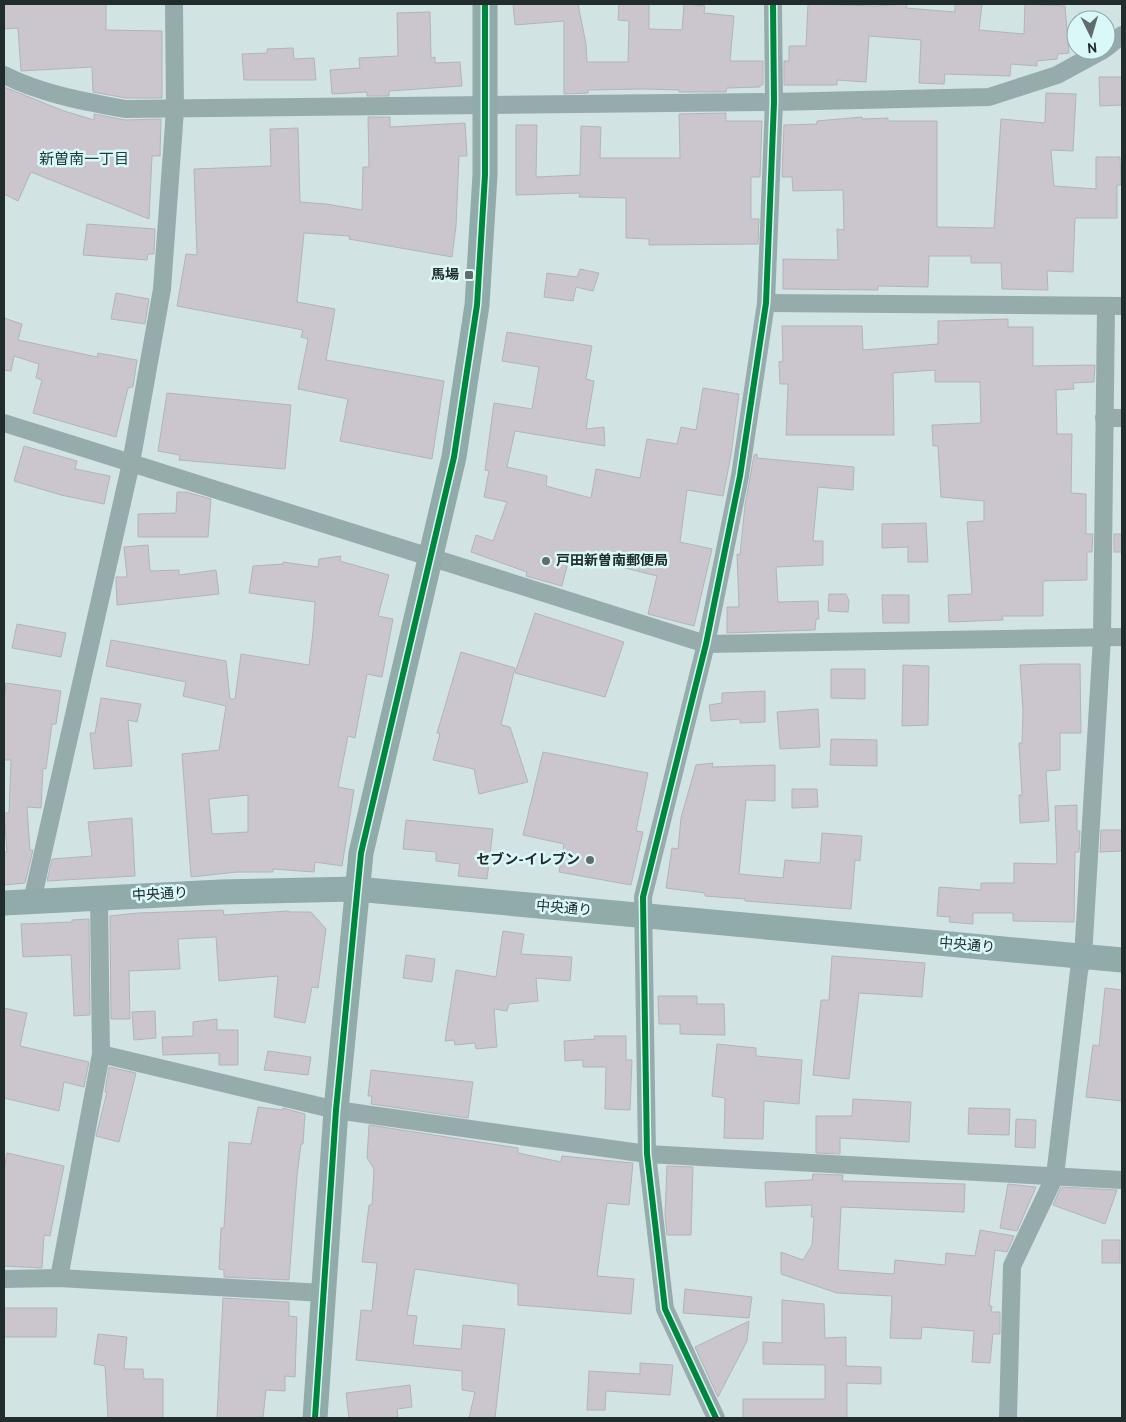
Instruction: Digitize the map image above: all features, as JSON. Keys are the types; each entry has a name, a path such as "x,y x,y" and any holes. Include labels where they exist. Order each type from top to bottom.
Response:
{"street":[{"path":"32,902 131,463 162,289 175,110 174,4"},
{"path":"315,1418 336,1110 361,853 432,558 454,457 478,305 485,175 485,4"},
{"path":"716,1418 665,1309 647,1154 643,897 706,644 740,476 766,303 774,102 774,4"},
{"path":"4,75 24,85 68,98 125,109 175,110 774,102 989,97 1057,75 1085,60"},
{"path":"766,303 1114,306 1104,418 1102,638 1083,957 1079,971 1055,1176 1012,1266 1008,1418"},
{"path":"1104,418 1122,418"},
{"path":"4,423 706,644 1122,638"},
{"name":"中央通り","path":"4,903 221,892 356,889 1122,960"},
{"path":"59,1278 101,1054 99,898"},
{"path":"101,1054 336,1110 647,1154 1122,1180"},
{"path":"4,1279 59,1278 324,1294"}],"building":[{"path":"4,4 106,4 106,30 162,31 162,98 126,98 93,92 92,67 21,71 18,28 4,29"},
{"path":"513,4 578,4 586,44 587,62 628,62 629,21 618,20 619,4 649,4 649,29 682,30 684,4 705,6 704,13 734,16 730,61 763,61 763,85 760,85 760,87 727,88 726,92 679,92 679,90 644,89 588,90 588,93 564,94 564,21 515,25"},
{"path":"808,4 875,6 907,4 906,8 955,12 955,4 982,4 979,30 1024,34 1025,4 1065,6 1066,53 1058,54 1057,59 1037,61 1037,66 1011,64 1010,76 945,74 944,84 919,83 921,40 869,36 866,82 837,80 837,85 784,85 784,61 789,61 789,46 806,46"},
{"path":"430,12 431,58 435,57 435,63 460,62 462,86 389,91 389,96 367,96 367,92 332,94 330,70 360,68 359,58 398,56 397,13"},
{"path":"293,48 294,59 314,58 316,80 244,80 242,54 267,53 267,49"},
{"path":"1099,77 1122,77 1122,105 1100,106"},
{"path":"4,87 64,111 94,120 94,114 125,120 161,119 160,156 152,156 149,219 31,172 18,201 4,194"},
{"path":"1046,93 1076,94 1073,151 1051,150 1054,186 1096,189 1096,157 1120,157 1121,185 1117,185 1117,218 1075,218 1073,272 1047,271 1048,290 1002,289 1001,263 971,263 971,256 929,256 928,287 878,286 878,290 783,289 783,259 838,260 837,229 844,230 843,190 793,191 792,177 782,177 784,125 817,124 817,121 862,117 862,119 888,118 888,121 937,121 937,227 994,228 1001,119 1045,123"},
{"path":"726,113 726,121 762,121 760,177 751,177 751,219 759,219 758,244 649,245 649,239 626,238 626,198 579,197 580,193 516,195 516,125 537,125 536,177 580,175 581,126 601,127 600,158 680,158 679,114"},
{"path":"368,117 390,117 390,127 465,123 467,156 459,156 456,226 452,257 349,239 350,236 304,233 297,302 335,309 326,360 444,381 432,459 340,441 348,399 298,389 308,339 301,337 303,330 177,306 186,254 197,255 194,169 271,166 270,129 298,128 300,202 362,210 363,167 369,167"},
{"path":"87,224 155,229 154,254 148,254 147,260 83,255"},
{"path":"580,269 599,273 593,291 576,287 573,301 544,297 547,273 577,277"},
{"path":"116,293 149,299 145,324 111,319"},
{"path":"4,318 22,324 18,340 97,357 98,353 137,360 133,387 128,388 116,437 33,413 42,380 36,378 39,364 14,356 11,371 4,370"},
{"path":"1008,319 1008,327 1033,327 1033,366 1095,365 1094,382 1073,383 1074,389 1056,390 1057,434 1072,434 1071,493 1086,494 1086,534 1093,534 1092,552 1087,552 1087,580 1043,581 1043,616 1002,616 1003,620 949,622 948,595 972,594 967,522 984,521 984,501 941,497 938,446 933,446 932,425 981,423 980,382 935,382 935,370 893,373 894,435 786,435 788,384 780,384 779,362 783,361 782,326 862,326 863,350 938,344 938,321"},
{"path":"507,332 592,346 586,379 594,381 586,429 604,427 605,446 515,431 507,467 547,476 546,486 591,498 596,469 640,478 647,439 677,444 681,427 696,430 703,388 739,394 731,455 723,496 687,490 680,542 712,549 694,626 648,614 657,576 570,554 562,586 526,576 527,572 471,552 476,535 493,541 507,502 484,497 489,471 485,470 494,403 532,409 539,367 502,361"},
{"path":"167,393 291,405 285,469 179,460 180,455 158,451"},
{"path":"24,446 77,461 75,469 110,476 104,504 61,495 14,481"},
{"path":"757,454 757,458 854,467 853,490 818,487 813,541 823,541 823,565 776,567 778,602 818,601 819,619 816,619 815,630 727,633 727,607 739,607 737,554 740,555 745,505 754,455"},
{"path":"177,492 186,492 211,499 208,537 138,537 138,514 176,513"},
{"path":"926,523 928,562 908,562 908,547 882,548 882,524"},
{"path":"1114,534 1122,534 1122,552 1114,552"},
{"path":"148,545 150,571 179,570 179,575 216,570 219,594 117,605 116,577 127,577 124,547"},
{"path":"341,556 340,561 389,575 378,616 393,619 382,677 367,674 355,738 348,736 338,787 354,790 342,866 315,862 314,872 273,869 273,872 237,872 191,877 182,754 219,750 226,706 183,696 186,682 106,666 111,640 226,661 230,699 235,699 241,654 309,665 315,602 249,593 253,566 283,564 283,562 318,567 319,559","holes":["248,795 248,832 212,834 209,799"]},
{"path":"829,594 846,594 849,601 848,612 828,611"},
{"path":"882,595 909,595 909,623 883,623"},
{"path":"535,613 624,642 605,697 515,673"},
{"path":"17,624 66,633 61,657 12,648"},
{"path":"461,652 515,668 501,725 510,727 528,782 479,794 474,769 433,760 440,734 437,733"},
{"path":"1080,664 1081,733 1060,733 1060,770 1046,771 1049,821 1020,823 1019,795 1022,795 1019,743 1022,743 1023,711 1020,665"},
{"path":"903,665 929,666 928,725 902,726"},
{"path":"831,669 865,669 865,699 831,698"},
{"path":"6,683 61,691 56,724 52,724 46,769 43,768 41,808 27,807 30,850 33,850 25,883 4,885 4,852 7,852 4,813 9,813 11,760 4,760 4,700"},
{"path":"765,691 765,722 740,723 740,719 711,721 709,705 722,703 722,693"},
{"path":"101,698 141,704 137,722 128,720 132,766 94,769 90,733 95,733"},
{"path":"818,709 820,747 780,749 777,712"},
{"path":"831,739 877,740 877,766 830,765"},
{"path":"543,752 648,773 636,831 643,832 631,885 559,872 564,844 523,835"},
{"path":"713,763 712,767 775,765 775,801 746,800 739,874 783,878 785,860 820,863 822,833 862,836 860,861 855,860 851,909 745,901 745,899 705,896 705,893 666,888 672,848 678,849 681,818 696,765"},
{"path":"792,789 817,789 818,807 792,808"},
{"path":"1077,805 1077,831 1080,831 1079,852 1075,852 1074,922 1013,921 1013,913 973,913 973,924 949,922 950,917 937,916 939,887 981,890 981,883 1014,883 1014,863 1057,864 1055,806"},
{"path":"132,818 135,876 47,881 52,859 92,856 88,822"},
{"path":"406,820 493,829 487,879 458,876 460,864 436,861 436,852 403,849"},
{"path":"1101,830 1122,830 1122,851 1100,852"},
{"path":"223,910 224,915 288,911 311,912 326,929 318,988 312,987 305,1023 274,1017 278,976 219,981 216,937 178,939 180,969 129,971 130,1019 111,1019 110,916 138,913"},
{"path":"89,919 90,1015 74,1016 71,955 23,957 21,924 72,922 72,920"},
{"path":"503,931 524,934 521,954 572,957 570,981 536,978 538,1001 509,1004 507,1011 494,1009 497,1047 476,1049 475,1043 455,1045 454,1040 445,1041 456,970 496,977"},
{"path":"406,955 435,959 432,982 403,978"},
{"path":"832,956 925,963 922,997 859,993 849,1079 813,1075 821,1000 829,1000"},
{"path":"1105,988 1122,990 1122,1101 1086,1097 1093,1045 1099,1046"},
{"path":"658,996 697,996 697,1004 724,1004 725,1035 680,1034 680,1024 659,1024"},
{"path":"4,1008 27,1013 20,1046 89,1062 84,1087 64,1082 59,1111 4,1098"},
{"path":"155,1011 156,1038 134,1040 132,1012"},
{"path":"217,1019 217,1030 238,1030 238,1065 219,1065 219,1053 163,1055 162,1037 193,1036 193,1022"},
{"path":"594,1036 626,1036 626,1060 632,1060 630,1110 605,1109 606,1067 583,1067 583,1060 565,1061 564,1041 595,1039"},
{"path":"717,1044 756,1048 756,1056 802,1060 799,1104 764,1101 763,1139 724,1138 725,1098 712,1096"},
{"path":"268,1051 311,1057 308,1075 264,1070"},
{"path":"109,1067 136,1073 119,1142 96,1136 107,1092 105,1092"},
{"path":"371,1070 473,1082 468,1118 371,1104 372,1096 368,1096"},
{"path":"853,1099 911,1102 909,1142 840,1138 840,1154 816,1153 816,1116 852,1116"},
{"path":"258,1107 283,1110 283,1108 305,1114 303,1144 301,1144 297,1176 289,1280 224,1277 224,1270 219,1269 221,1228 224,1228 229,1142 251,1144"},
{"path":"969,1108 1010,1109 1009,1135 968,1134"},
{"path":"1016,1119 1036,1120 1035,1148 1015,1147"},
{"path":"369,1125 518,1148 518,1153 561,1162 562,1156 633,1163 629,1205 607,1203 597,1276 634,1279 631,1314 518,1305 518,1284 415,1269 407,1315 417,1316 413,1345 461,1349 463,1325 505,1329 495,1418 469,1418 475,1392 462,1390 462,1371 356,1360 361,1310 372,1311 377,1263 362,1262 369,1205 372,1205 374,1169 367,1158"},
{"path":"7,1153 64,1166 50,1236 44,1235 42,1268 4,1266 4,1170"},
{"path":"667,1166 693,1167 691,1235 667,1235 665,1215"},
{"path":"813,1174 843,1175 842,1181 965,1184 964,1212 841,1207 838,1270 894,1274 895,1260 945,1265 946,1253 975,1256 980,1230 1014,1236 1007,1252 995,1250 989,1306 992,1306 991,1312 1000,1312 1000,1334 993,1334 990,1363 972,1362 974,1331 922,1327 921,1339 890,1338 892,1296 837,1293 781,1274 781,1252 803,1260 812,1245 814,1217 811,1217 812,1205 766,1207 765,1182 812,1180"},
{"path":"1008,1184 1036,1187 1017,1231 1000,1228"},
{"path":"1061,1187 1117,1190 1105,1224 1053,1205"},
{"path":"1102,1240 1120,1240 1120,1263 1102,1263"},
{"path":"685,1289 752,1297 749,1318 683,1313"},
{"path":"223,1298 289,1302 289,1316 297,1317 295,1377 285,1376 285,1391 266,1390 263,1418 217,1418"},
{"path":"782,1300 824,1304 825,1338 846,1337 846,1366 881,1367 881,1384 847,1383 847,1418 743,1418 743,1399 825,1399 825,1365 763,1364 763,1342 782,1343"},
{"path":"4,1308 57,1308 56,1337 4,1337"},
{"path":"749,1321 747,1341 718,1397 695,1347"},
{"path":"98,1334 127,1337 124,1369 143,1369 144,1379 163,1379 163,1418 108,1418 105,1366 94,1364"},
{"path":"640,1363 673,1365 670,1395 606,1391 605,1410 587,1410 589,1371 640,1374"},
{"path":"410,1385 412,1407 397,1409 398,1418 349,1418 346,1393"}],"cycle path":[{"path":"315,1418 336,1110 361,853 454,457 477,305 485,175 485,4"},
{"path":"716,1418 665,1309 647,1154 643,897 706,644 740,476 766,303 774,102 773,4"}],"place":[{"name":"馬場","path":"469,275"},
{"name":"戸田新曽南郵便局","path":"546,561"},
{"name":"セブン-イレブン","path":"590,860"}],"district":[{"name":"新曽南一丁目","path":"84,160"}]}
